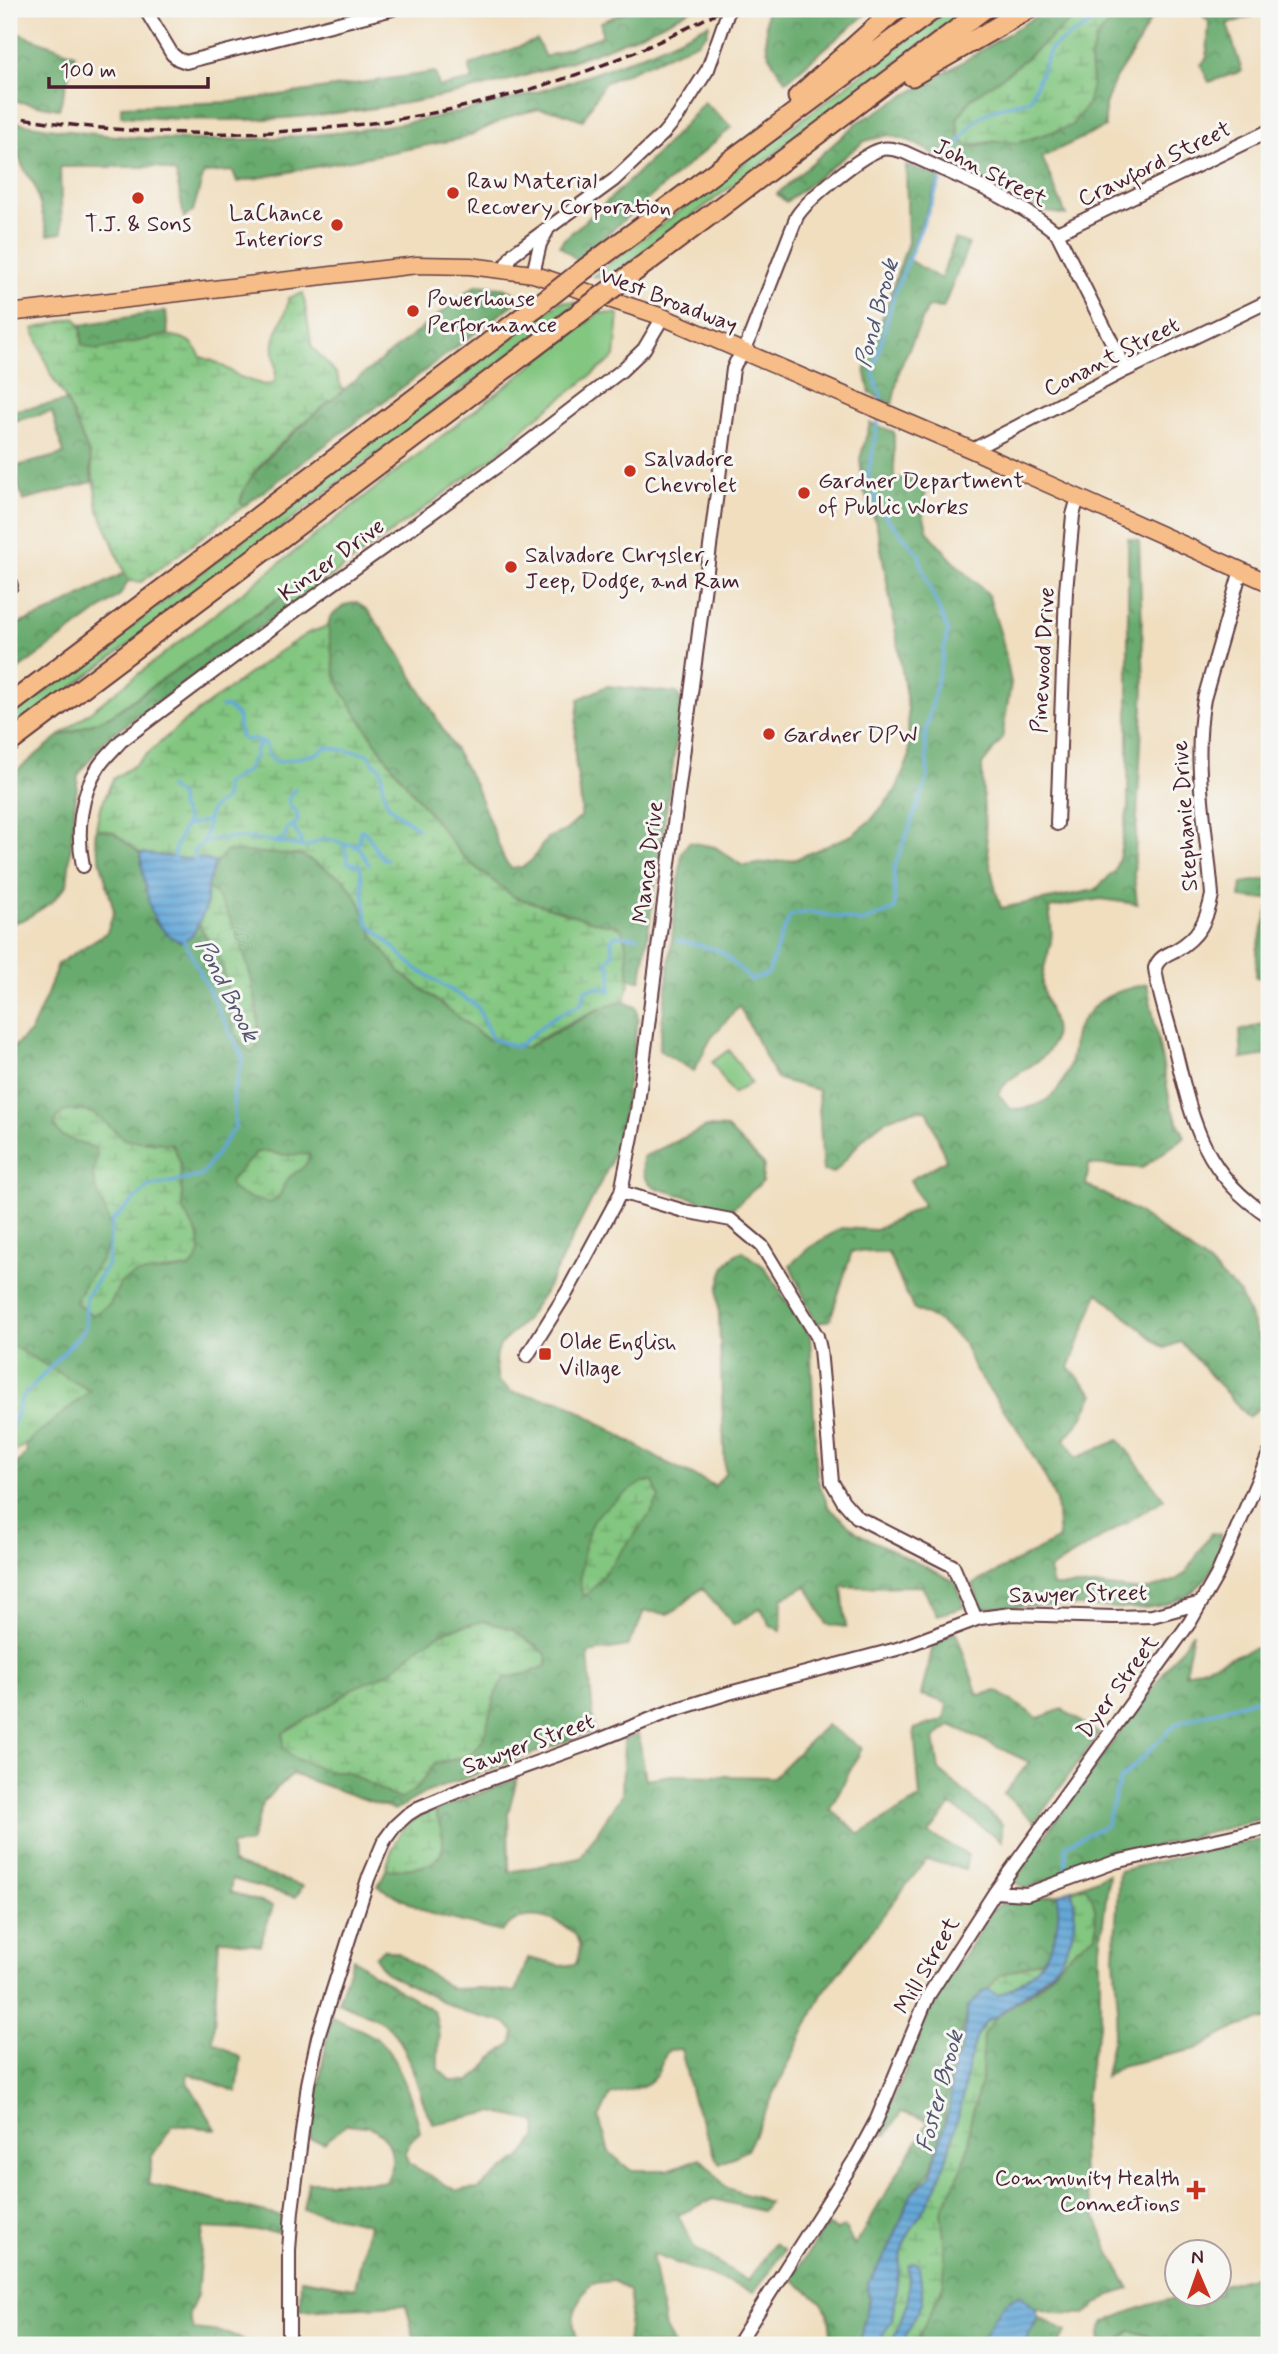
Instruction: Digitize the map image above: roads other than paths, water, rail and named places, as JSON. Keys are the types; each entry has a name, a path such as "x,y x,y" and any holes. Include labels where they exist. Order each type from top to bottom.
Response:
{"highway":[{"path":"707,178 896,9"},
{"path":"9,705 586,268 934,9"},
{"path":"9,743 984,9"},
{"path":"844,114 1028,9"}],"main road":[{"name":"West Broadway","path":"9,313 408,266 470,266 533,274 663,317 972,450 1269,583"}],"street":[{"path":"145,9 172,54 178,60 193,62 393,9"},
{"path":"503,269 514,253 614,180 649,149 678,116 708,69 728,11"},
{"name":"Crawford Street","path":"1057,233 1269,131"},
{"name":"Manca Drive","path":"527,1356 567,1292 621,1192 637,1111 724,422 733,369 744,352 794,222 802,209 812,197 870,154 887,148 904,152"},
{"name":"John Street","path":"904,152 1002,198 1039,218 1057,233"},
{"path":"533,274 540,244 550,228"},
{"path":"1057,233 1126,370"},
{"name":"Conant Street","path":"972,450 1126,370 1269,301"},
{"name":"Kinzer Drive","path":"83,866 79,830 88,789 100,765 121,741 277,624 500,464 621,371 644,349 663,317"},
{"name":"Pinewood Drive","path":"1057,824 1066,591 1073,515 1078,498"},
{"name":"Stephanie Drive","path":"1241,570 1200,721 1200,779 1212,895 1209,914 1194,936 1159,959 1155,968 1192,1117 1205,1151 1242,1196 1269,1216"},
{"path":"621,1192 684,1212 732,1220 762,1245 817,1336 832,1482 842,1502 857,1517 953,1566 976,1619"},
{"name":"Dyer Street","path":"995,1892 1190,1622 1217,1575 1269,1454"},
{"name":"Sawyer Street","path":"289,2345 289,2250 308,2084 318,2037 368,1879 384,1841 395,1826 418,1808 671,1711 897,1649 976,1619 1011,1614 1152,1616 1201,1603"},
{"path":"995,1892 1027,1894 1115,1862 1269,1828"},
{"name":"Mill Street","path":"737,2345 858,2156 877,2119 928,1996 995,1892"}],"water":[{"path":"140,853 186,859 202,858 215,863 207,887 206,908 192,936 181,942 169,936 154,917 146,892"},
{"path":"1072,1889 1075,1913 1066,1950 1044,1979 996,2017 986,2021 977,2036 947,2157 936,2188 905,2241 901,2253 892,2320 877,2345 860,2345 869,2300 868,2284 889,2249 912,2193 930,2177 949,2109 953,2065 961,2051 968,2007 983,1992 989,1990 997,1995 1005,1992 1035,1970 1053,1941 1058,1920 1058,1895"},
{"path":"914,2262 919,2266 923,2301 901,2345 891,2345 908,2303 909,2266"},
{"path":"1020,2295 1035,2308 1038,2316 1024,2345 979,2345 1000,2309"}],"waterway":[{"name":"Pond Brook","path":"950,158 967,132 981,117 1000,108 1030,100 1051,48 1103,16 1108,9"},
{"name":"Pond Brook","path":"880,405 881,397 873,373 894,295 941,179"},
{"name":"Pond Brook","path":"677,940 721,951 751,980 768,974 791,915 812,912 862,922 895,909 894,868 928,778 925,735 948,632 919,554 880,510 868,475 879,416"},
{"path":"221,707 227,707 238,716 240,736 245,740 256,739 260,745"},
{"path":"203,841 209,814 225,799 225,784 247,771 261,742 265,743 268,754 274,761 279,762 316,754 326,747 368,754 381,768 388,805 417,828"},
{"path":"169,788 180,796 180,806 187,820 175,848 174,860"},
{"path":"274,843 285,837 287,828 298,820 297,812 290,807 289,798 295,789"},
{"path":"186,826 207,820"},
{"path":"293,827 301,840 300,846"},
{"path":"345,844 357,845 360,831 363,830 380,855 387,860"},
{"name":"Pond Brook","path":"196,861 193,853 201,845 228,838 305,847 321,840 344,844 348,863 360,865 367,922 415,968 477,1006 492,1039 517,1047 552,1018 582,1003 585,990 598,987 610,991 611,970 607,962 613,954 611,940 616,935 637,937"},
{"path":"354,846 360,849 369,865"},
{"name":"Pond Brook","path":"9,1436 21,1399 85,1329 86,1296 107,1266 112,1221 148,1187 201,1176 235,1127 233,1093 243,1058 182,937"},
{"name":"Foster Brook","path":"1066,1876 1066,1845 1106,1825 1120,1780 1177,1723 1269,1695"}],"railway":[{"path":"9,116 99,128 191,133 283,131 375,122 466,106 554,82 640,50 723,9"}],"place":[{"name":"Raw Material Recovery Corporation","path":"453,193"},
{"name":"T.J. & Sons","path":"138,198"},
{"name":"LaChance Interiors","path":"337,225"},
{"name":"Powerhouse Performance","path":"413,311"},
{"name":"Salvadore Chevrolet","path":"630,471"},
{"name":"Gardner Department of Public Works","path":"804,493"},
{"name":"Salvadore Chrysler, Jeep, Dodge, and Ram","path":"511,567"},
{"name":"Gardner DPW","path":"769,734"},
{"name":"Olde English Village","path":"545,1354"},
{"name":"Community Health Connections","path":"1196,2190"}]}
